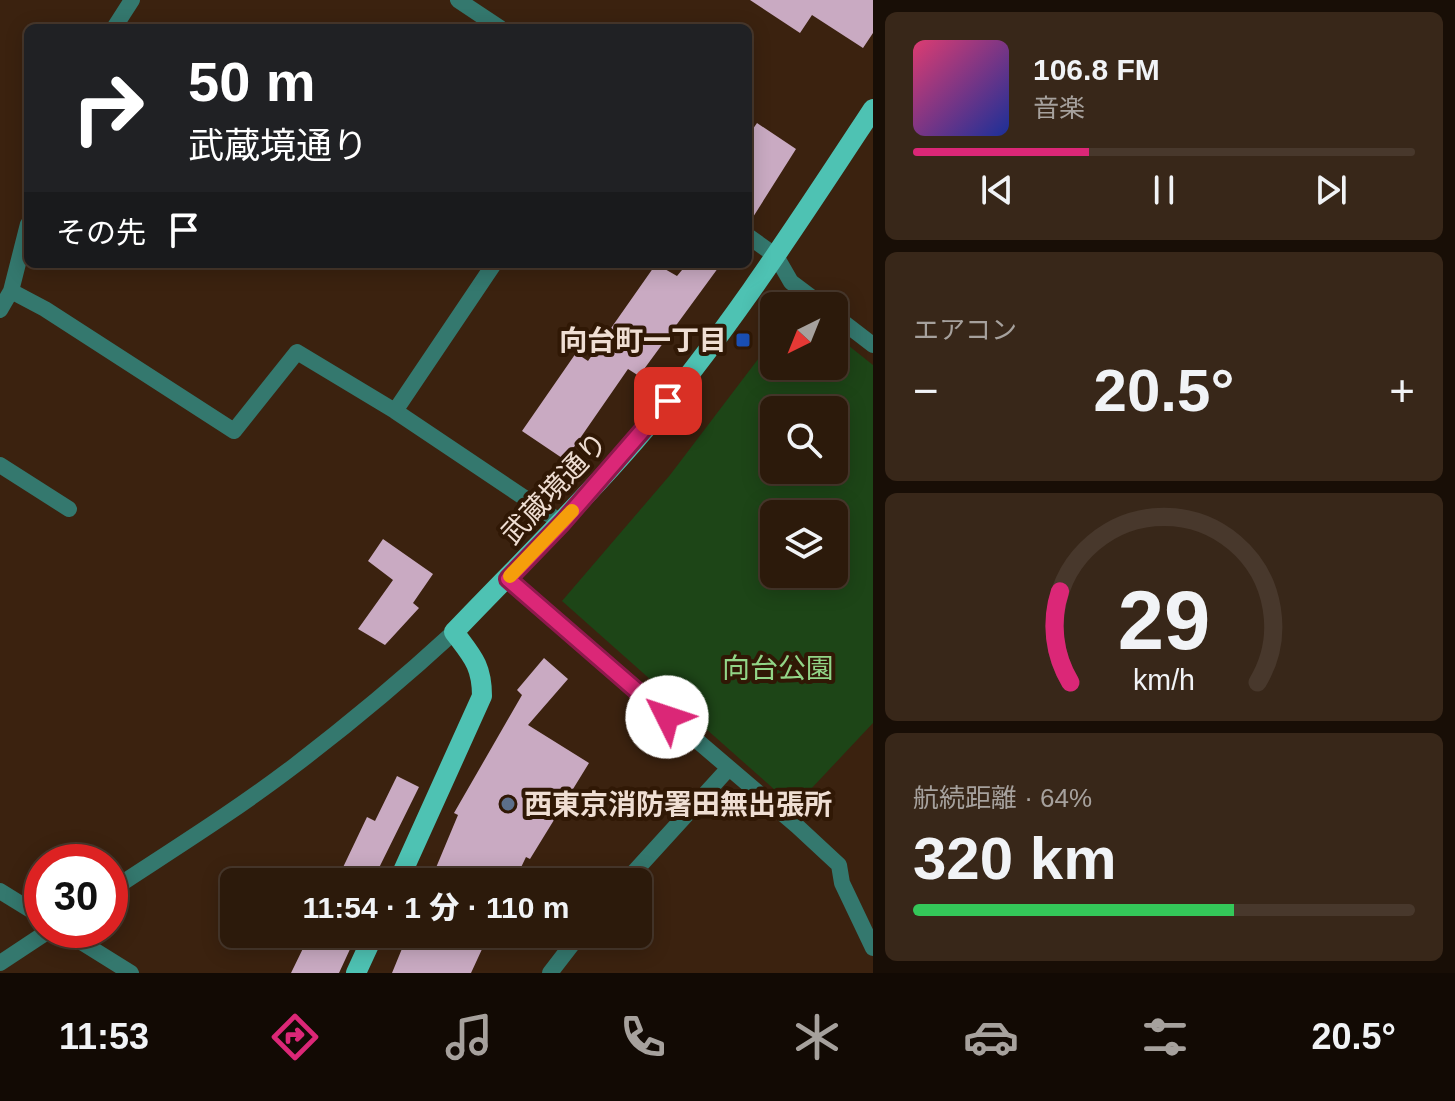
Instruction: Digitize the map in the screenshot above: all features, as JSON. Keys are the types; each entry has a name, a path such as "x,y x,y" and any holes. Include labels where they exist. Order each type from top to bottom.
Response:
{"main road":[{"name":"武蔵境通り","path":"454,632 562,523 636,440 776,256 873,109"},
{"path":"404,868 482,696 482,673 454,632"},
{"path":"356,973 368,948"}],"street":[{"path":"117,24 132,0"},
{"path":"458,0 494,24"},
{"path":"752,239 776,256 791,282 804,292"},
{"path":"0,310 11,291 24,240"},
{"path":"389,407 491,268"},
{"path":"11,291 45,309 234,431 297,352 389,407 562,523"},
{"path":"848,326 873,345"},
{"path":"0,465 69,509"},
{"path":"508,579 839,865 842,883 873,948"},
{"path":"128,879 294,766 403,678 454,632"},
{"path":"638,868 728,769"},
{"path":"0,891 24,906"},
{"path":"0,963 24,947"},
{"path":"91,948 131,973"},
{"path":"550,973 569,948"}],"green space":[{"name":"向台公園","path":"848,345 873,365 873,723 794,807 562,601 670,475 760,356 760,380 848,380"}],"building":[{"path":"750,0 873,0 873,33 863,48 812,15 800,33"},
{"path":"757,123 796,149 752,219 752,130"},
{"path":"653,268 663,268 677,276 684,268 718,268 639,376 628,369 565,460 522,431 576,353 588,361"},
{"path":"383,539 433,574 413,603 419,608 385,645 358,629 393,580 368,561"},
{"path":"544,658 568,679 528,725 589,763 530,859 526,857 521,868 436,868 458,815 454,813 522,695 517,690"},
{"path":"397,776 419,787 379,868 343,868 367,817 375,821"},
{"path":"303,948 351,948 339,973 291,973"},
{"path":"402,948 483,948 471,973 392,973"}],"slow traffic":[{"path":"510,576 572,511"}],"place":[{"name":"向台町一丁目","path":"743,340"},
{"name":"西東京消防署田無出張所","path":"508,804"}],"route":[{"path":"667,717 508,579 562,523 668,401"}]}
